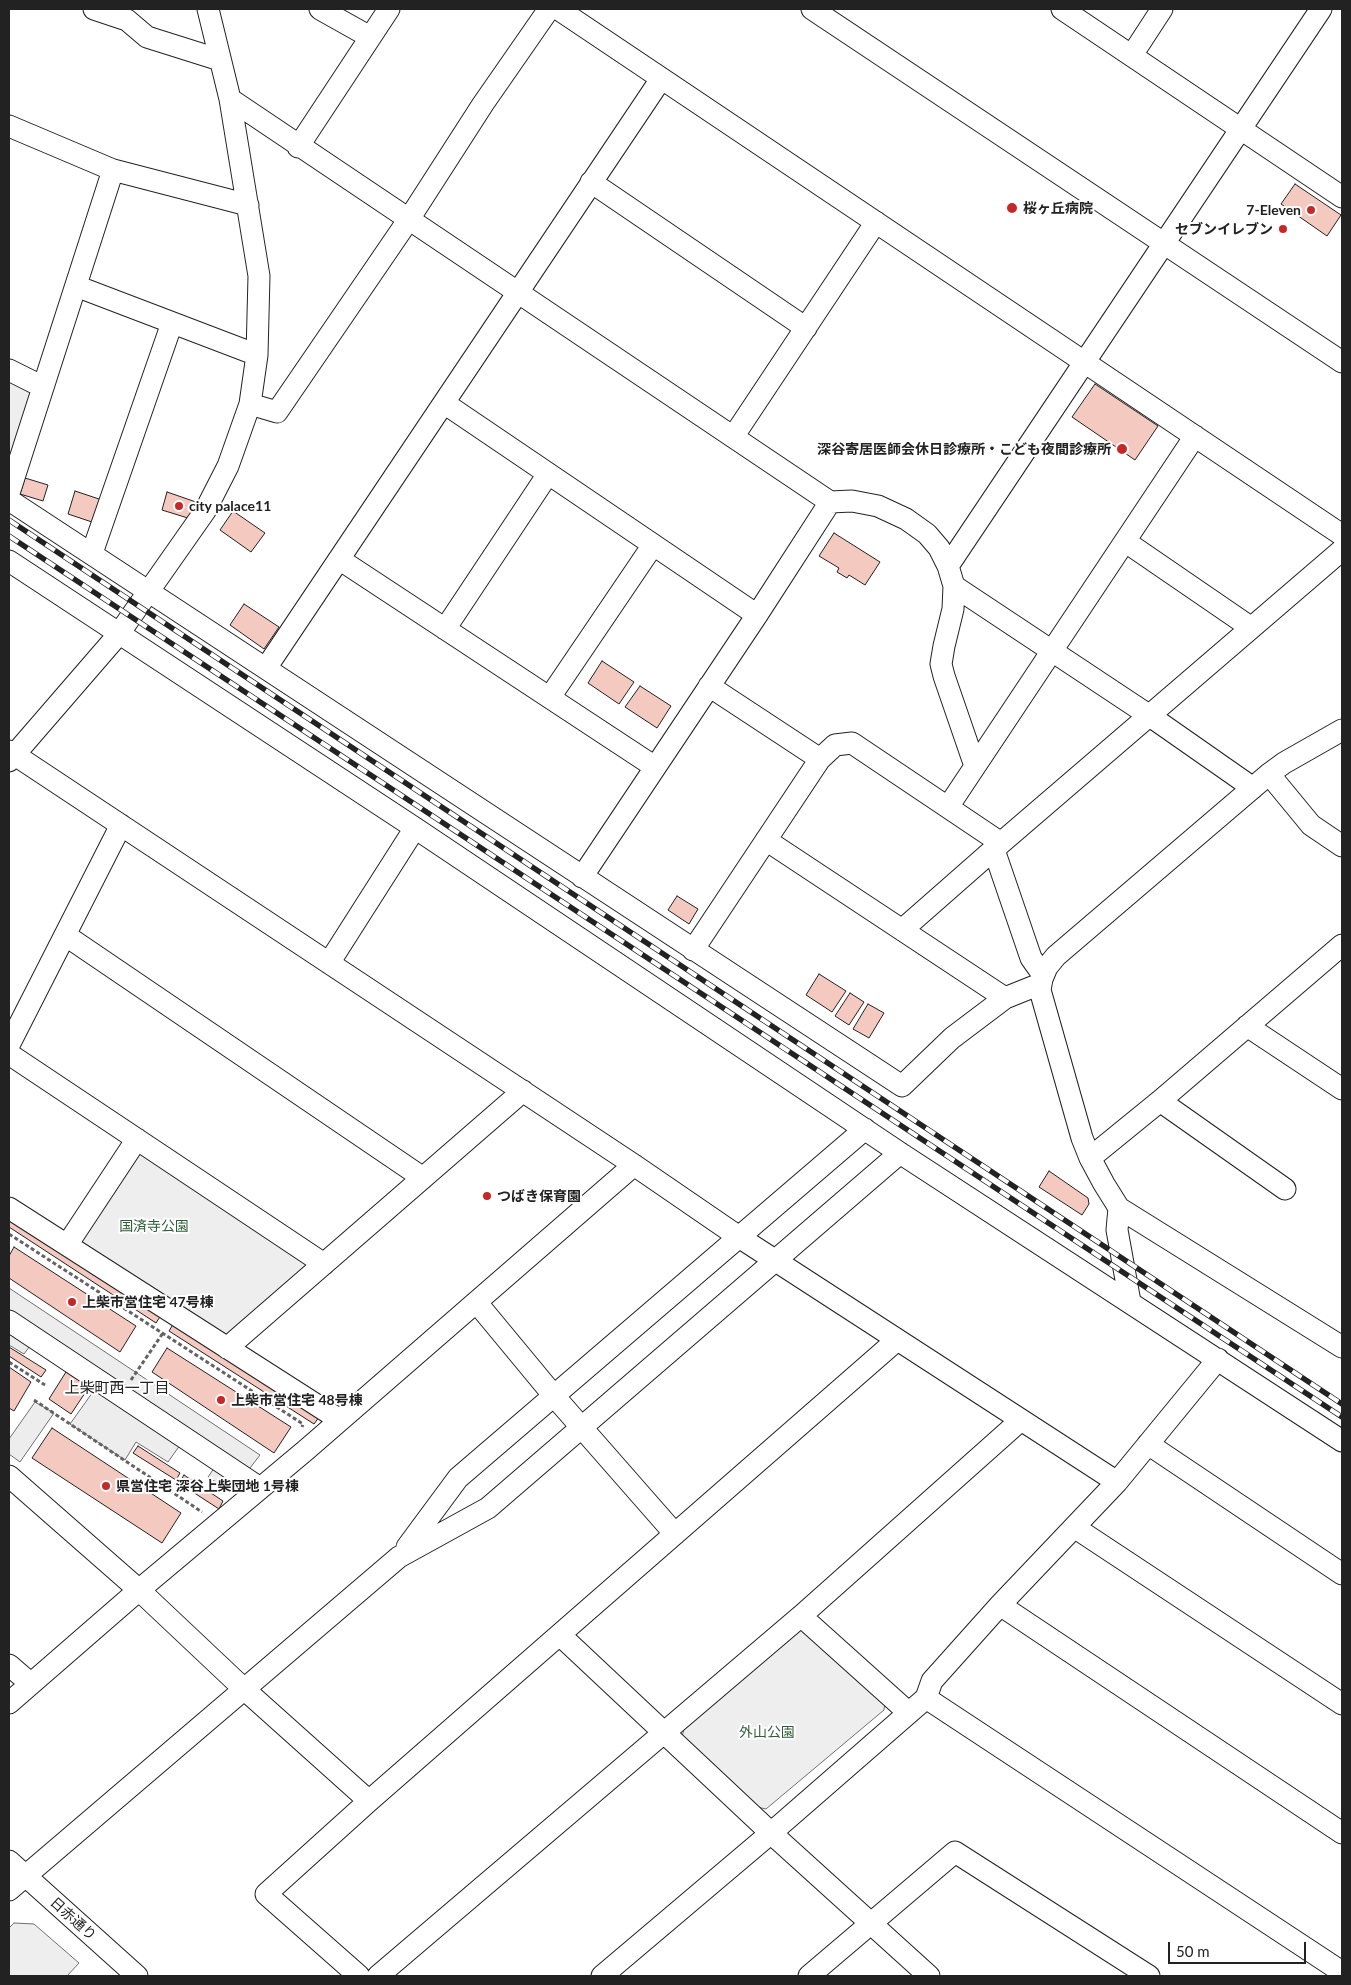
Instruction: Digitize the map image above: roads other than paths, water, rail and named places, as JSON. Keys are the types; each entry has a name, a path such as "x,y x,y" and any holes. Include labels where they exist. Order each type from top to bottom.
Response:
{"street":[{"path":"94,9 127,20 147,36 220,60"},
{"path":"208,9 230,99 260,276 257,356 250,404 228,466 205,511 118,634 11,755 121,825 523,1091 739,1237 1117,1482"},
{"path":"320,9 370,37"},
{"path":"298,147 389,9"},
{"path":"250,404 277,412 549,9"},
{"path":"558,9 1342,535"},
{"path":"812,9 1342,362"},
{"path":"1062,9 1342,197"},
{"path":"1132,55 1162,9"},
{"path":"948,566 1321,9"},
{"path":"266,668 661,79"},
{"path":"230,99 298,147 409,219 830,502 852,501 878,506 906,519 927,534 939,548 948,566 954,586 953,609 941,664 975,766"},
{"path":"9,126 113,170 248,205"},
{"path":"9,493 113,170"},
{"path":"591,182 806,328"},
{"path":"733,436 876,222"},
{"path":"76,286 257,356"},
{"path":"92,553 172,324"},
{"path":"9,370 43,387"},
{"path":"444,403 757,615"},
{"path":"948,807 1195,436"},
{"path":"445,629 548,474"},
{"path":"9,500 902,1086 952,1038 1005,998 1042,979"},
{"path":"582,877 830,502"},
{"path":"1126,542 1250,627"},
{"path":"550,697 653,545"},
{"path":"902,930 1250,627 1342,550"},
{"path":"338,559 655,767"},
{"path":"9,561 662,992 900,1153 1218,1358 1342,1441"},
{"path":"954,586 1150,716 1253,788"},
{"path":"709,686 820,759"},
{"path":"1342,730 1284,763 1269,774 1056,956 1042,979 1040,990 1082,1138 1104,1184 1120,1208 1342,1346"},
{"path":"693,950 820,759 835,745 852,743 948,807 997,846 1031,958 1042,979"},
{"path":"1269,774 1311,825 1342,846"},
{"path":"9,1045 121,825"},
{"path":"329,963 415,828"},
{"path":"766,840 1005,998"},
{"path":"65,936 423,1178"},
{"path":"1090,1158 1160,1101 1342,945"},
{"path":"1247,1026 1342,1089"},
{"path":"9,1054 324,1264"},
{"path":"228,1348 523,1091"},
{"path":"1160,1101 1285,1189"},
{"path":"399,1557 458,1478 865,1129"},
{"path":"67,1245 137,1139"},
{"path":"9,1890 399,1557 488,1508 900,1153"},
{"path":"9,1703 477,1303 634,1165"},
{"path":"9,1208 340,1420"},
{"path":"1120,1208 1117,1230 1130,1302"},
{"path":"477,1303 554,1396 675,1534"},
{"path":"9,1321 260,1488"},
{"path":"359,1976 266,1894 369,1800 897,1340"},
{"path":"602,1976 771,1834 926,1698 932,1681 1117,1482 1218,1358"},
{"path":"378,1976 801,1616 1021,1420"},
{"path":"1148,1444 1342,1574"},
{"path":"9,1476 139,1590 244,1689 369,1800"},
{"path":"1074,1527 1342,1704"},
{"path":"1000,1606 1342,1833"},
{"path":"801,1616 909,1713"},
{"path":"560,1635 771,1834 928,1976"},
{"path":"9,1665 31,1684"},
{"path":"926,1698 1342,1972"},
{"path":"809,1976 956,1852 1149,1976"},
{"name":"日赤通り","path":"9,1861 137,1976"}],"railway":[{"path":"9,520 1342,1404"},
{"path":"9,536 1342,1417"}],"place":[{"name":"桜ヶ丘病院","path":"1012,208"},
{"name":"7-Eleven","path":"1311,210"},
{"name":"セブンイレブン","path":"1283,229"},
{"name":"深谷寄居医師会休日診療所・こども夜間診療所","path":"1122,449"},
{"name":"city palace11","path":"179,506"},
{"name":"つばき保育園","path":"487,1196"},
{"name":"上柴市営住宅 47号棟","path":"72,1302"},
{"name":"上柴市営住宅 48号棟","path":"221,1400"},
{"name":"県営住宅 深谷上柴団地 1号棟","path":"106,1486"}],"district":[{"name":"上柴町西一丁目","path":"117,1388"}],"park label":[{"name":"国済寺公園","path":"154,1226"},
{"name":"外山公園","path":"767,1732"}]}
